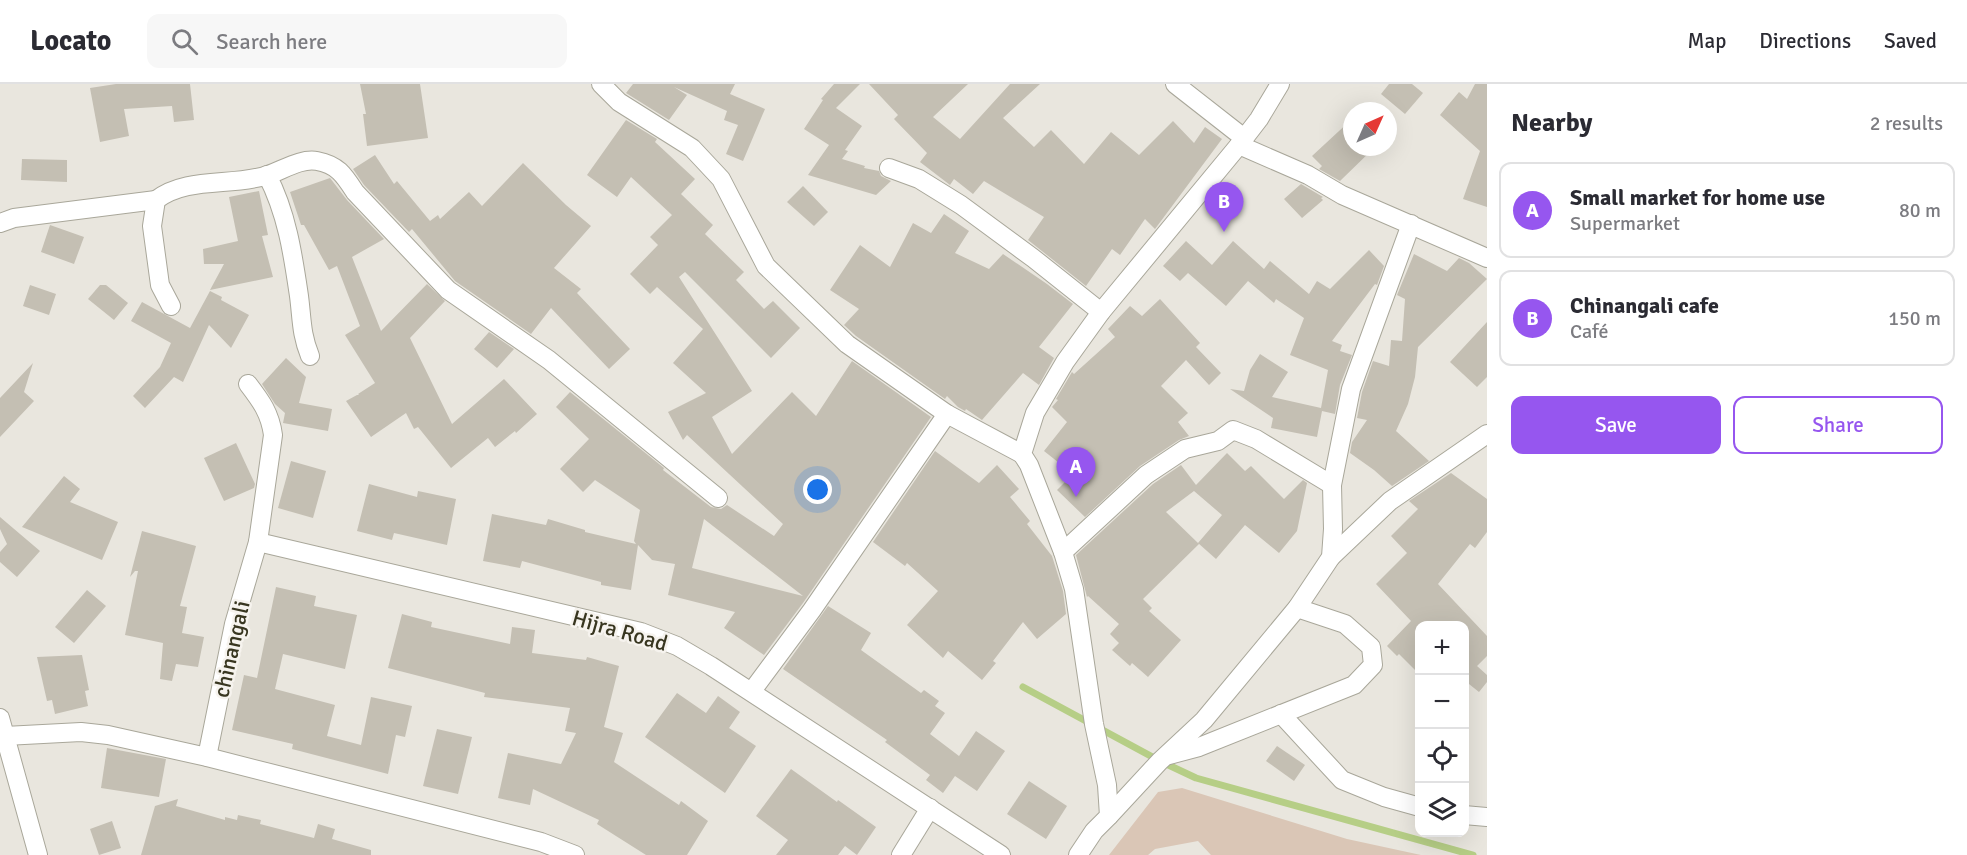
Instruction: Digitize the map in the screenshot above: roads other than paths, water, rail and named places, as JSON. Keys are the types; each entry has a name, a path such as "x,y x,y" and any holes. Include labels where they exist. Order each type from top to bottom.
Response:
{"street":[{"path":"601,84 619,102 692,148 721,179 766,266 847,344 947,414 1022,454 1029,465 1063,552 1074,588 1094,724 1107,785 1109,816"},
{"path":"1175,84 1241,142 1308,175 1341,195 1487,258"},
{"path":"1022,454 1035,413 1065,362 1101,312 1241,142 1280,84"},
{"path":"0,223 14,218 156,200 165,193 178,188 238,182 315,160 335,167 355,192 448,290 549,360 718,498"},
{"path":"889,168 919,179 961,205 1101,312"},
{"path":"267,175 282,208 299,299 303,337 310,356"},
{"path":"156,200 152,226 160,285 171,306"},
{"path":"1331,557 1334,529 1332,485 1351,389 1411,224"},
{"name":"chinangali","path":"207,757 234,624 258,542 273,435 271,420 262,401 248,384"},
{"path":"752,691 812,610 947,414"},
{"path":"1063,552 1146,475 1185,449 1218,441 1233,430 1256,439 1332,485"},
{"path":"1078,855 1094,831 1166,755 1204,720 1297,608 1331,557 1390,501 1487,434"},
{"name":"Hijra Road","path":"258,542 641,632 676,646 752,691 1000,855"},
{"path":"1166,755 1199,747 1354,685 1373,665 1371,647 1345,624 1297,608"},
{"path":"1281,714 1342,780 1384,797 1415,806"},
{"path":"0,718 38,855"},
{"path":"5,736 81,732 108,735 207,757 541,842 575,855"},
{"path":"902,855 930,808"},
{"path":"1469,816 1487,818"}],"waterway":[{"path":"1023,687 1196,778 1473,855"}],"place":[{"name":"Chinangali cafe","path":"1224,232"},
{"name":"Small market for home use","path":"1076,497"}]}
